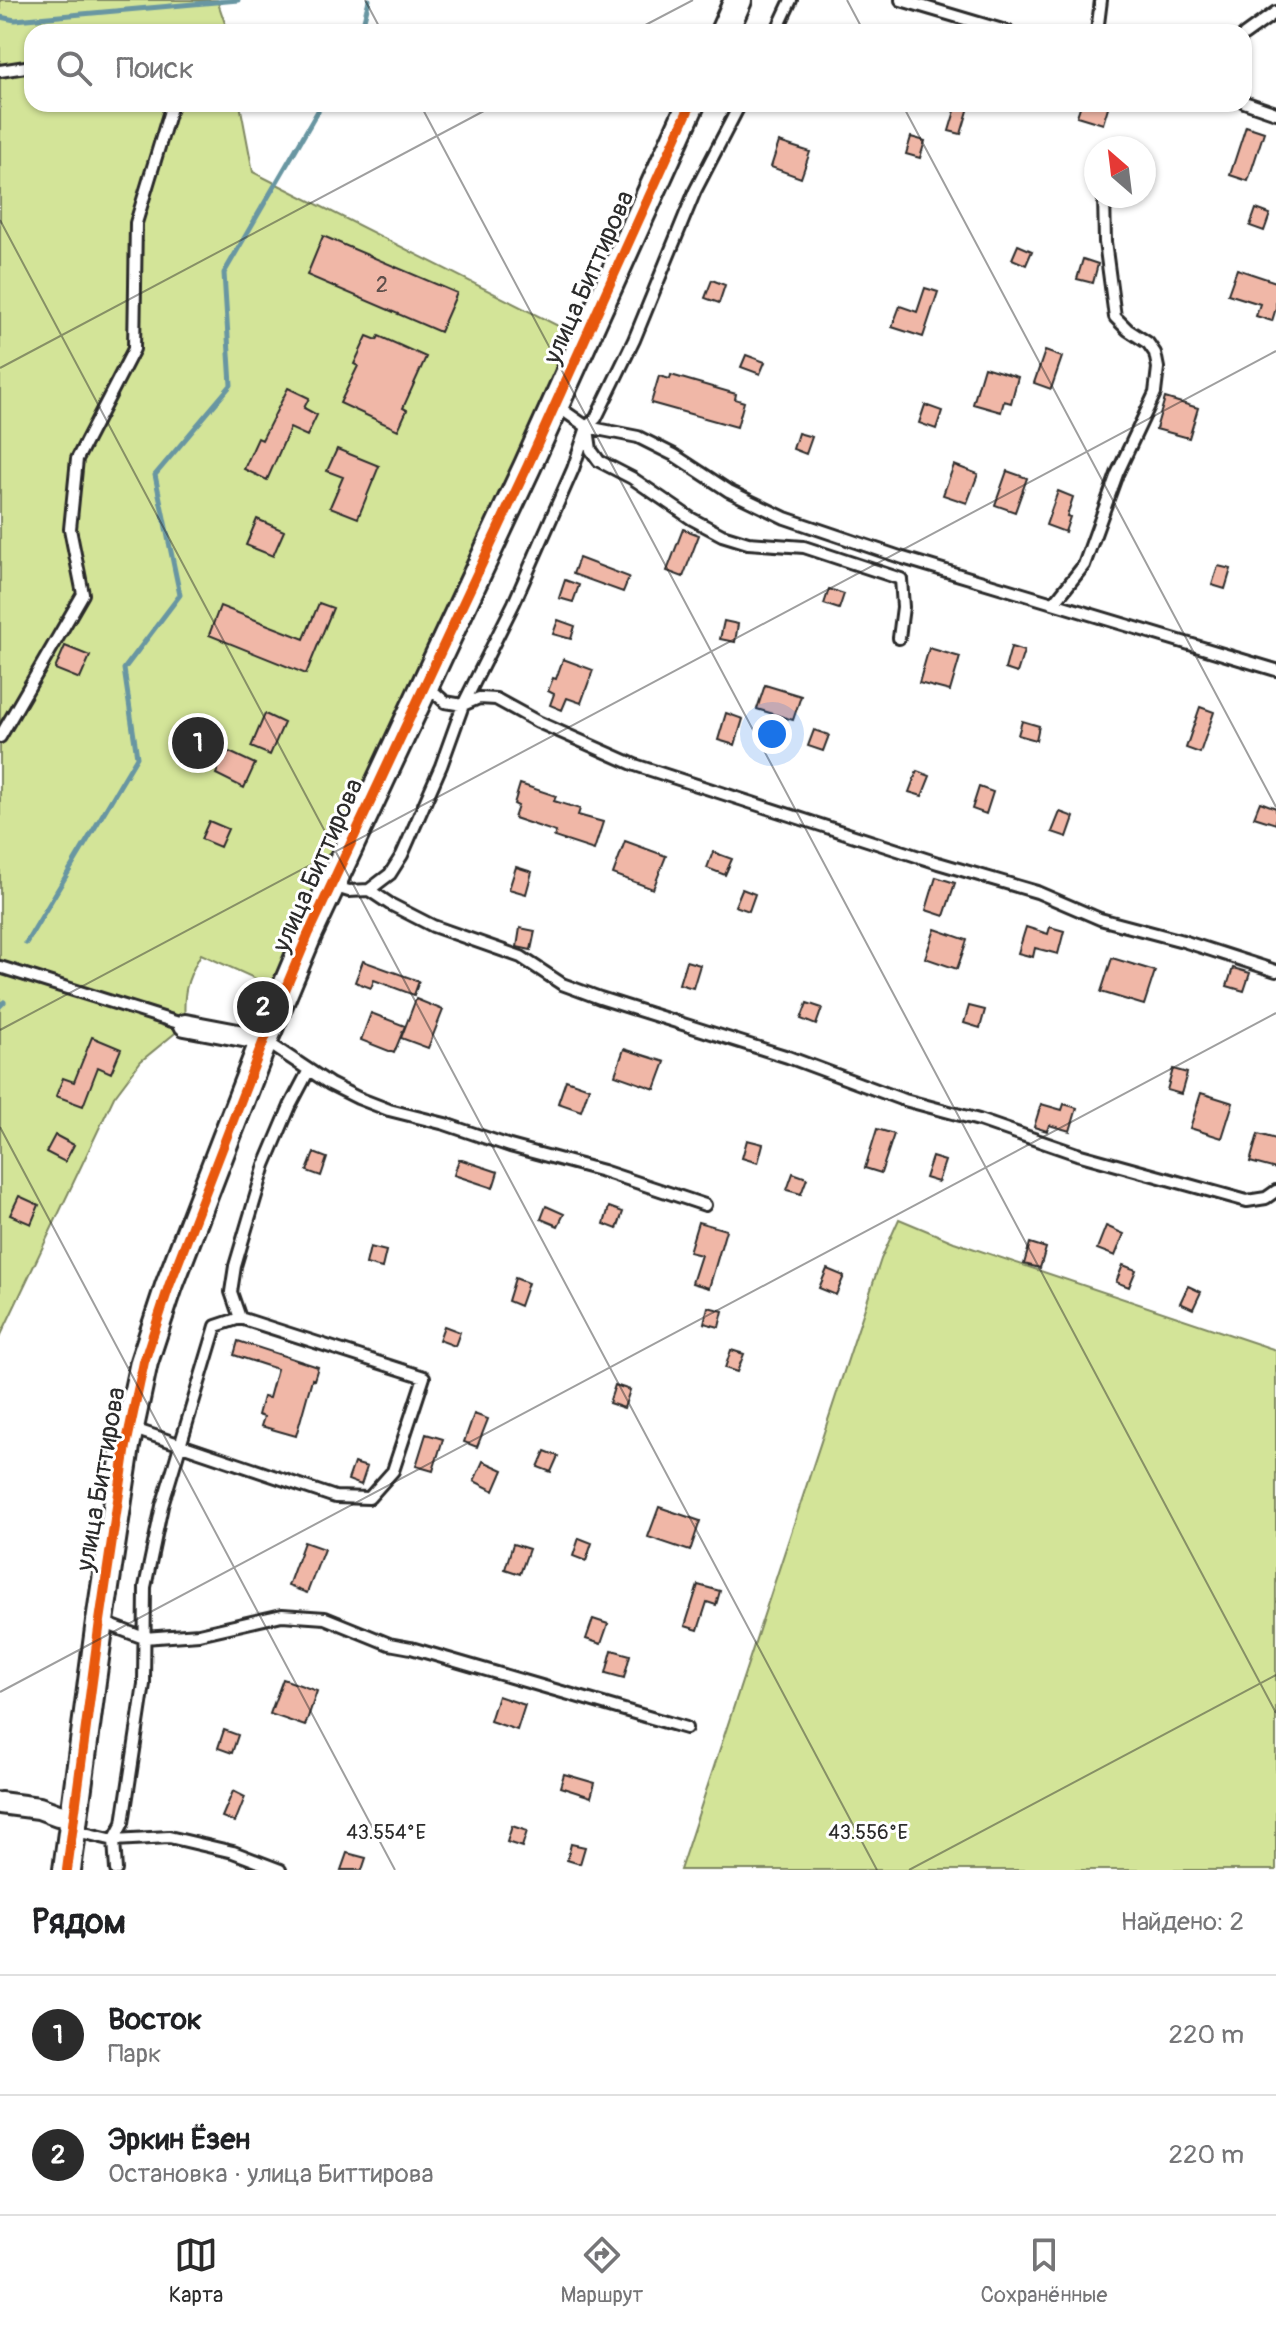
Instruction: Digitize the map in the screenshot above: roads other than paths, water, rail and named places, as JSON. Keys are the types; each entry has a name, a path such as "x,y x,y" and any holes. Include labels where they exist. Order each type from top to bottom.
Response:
{"street":[{"path":"728,24 738,0"},
{"name":"улица Биттирова","path":"67,1870 129,1428 144,1362 165,1298 264,1040 331,885 555,405 687,112"},
{"path":"185,1025 264,1040"},
{"path":"0,1803 39,1808 73,1823"}],"lane":[{"path":"780,24 791,0"},
{"path":"901,0 982,24"},
{"path":"1098,24 1101,0"},
{"path":"1252,29 1276,12"},
{"path":"0,71 24,67"},
{"path":"1252,105 1276,113"},
{"path":"0,737 83,594 70,529 77,459 134,349 136,223 170,112"},
{"path":"331,885 349,891 369,890 390,874 402,855 441,766 463,705 520,590 573,469 587,427 596,418 634,340 684,216 736,112"},
{"path":"1054,603 1084,565 1117,474 1155,393 1158,368 1155,353 1148,343 1115,317 1105,242 1104,208"},
{"path":"555,405 587,427 638,437 674,455 729,491 785,518 903,558 1276,670"},
{"path":"587,427 591,450 599,461 632,478 692,519 722,535 748,543 804,547 901,579 903,607 899,638"},
{"path":"425,684 445,702 463,705 479,698 496,699 538,722 635,765 1037,892 1100,919 1183,941 1276,971"},
{"path":"369,890 433,926 521,957 562,984 788,1057 901,1099 979,1120 1077,1154 1247,1201 1266,1198 1276,1191"},
{"path":"0,967 185,1025"},
{"path":"264,1040 358,1098 389,1110 603,1171 705,1205"},
{"path":"240,1318 231,1292 235,1266 265,1165 309,1070"},
{"path":"116,1870 114,1840 123,1823 144,1684 145,1587 162,1506 180,1445 216,1326 240,1318 424,1377 393,1471 369,1498 335,1497 180,1445 129,1428"},
{"path":"100,1621 144,1638 199,1634 282,1615 325,1618 389,1644 686,1728"},
{"path":"73,1823 114,1840 169,1837 233,1852 280,1870"}],"waterway":[{"path":"0,17 15,20 238,0"},
{"path":"363,24 369,0"},
{"path":"26,943 137,757 124,669 180,595 155,475 231,385 224,273 317,112"},
{"path":"0,1006 4,1002"}],"place":[{"name":"Восток","path":"198,743"},
{"name":"Эркин Ёзен","path":"263,1007"}]}
